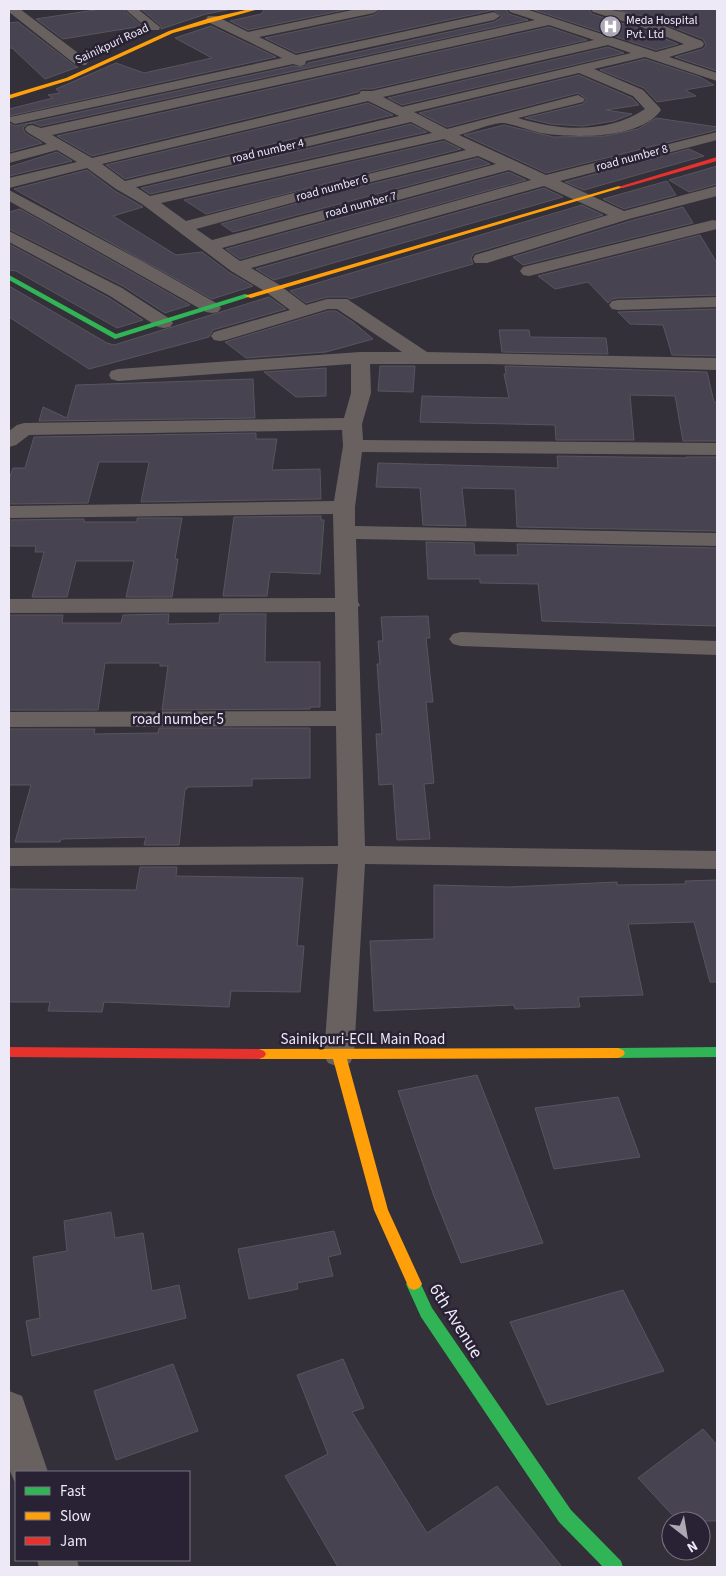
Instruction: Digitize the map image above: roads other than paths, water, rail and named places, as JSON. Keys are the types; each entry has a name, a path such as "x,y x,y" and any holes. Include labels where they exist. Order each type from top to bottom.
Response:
{"street":[{"path":"13,9 82,62"},
{"path":"131,9 154,27"},
{"name":"Sainikpuri Road","path":"9,97 68,79 154,27 217,14 256,9"},
{"path":"246,36 374,9"},
{"name":"road number 4","path":"122,186 581,69 704,43 597,9"},
{"path":"12,118 294,60 517,10 717,77"},
{"path":"217,14 246,36 294,60 408,114 480,151 548,180 623,216"},
{"name":"Sainikpuri Road","path":"9,85 82,62 94,56 129,52 170,32 217,14"},
{"path":"38,133 548,21"},
{"path":"16,26 31,23"},
{"path":"9,184 95,166 378,100 608,41"},
{"path":"268,47 286,43"},
{"path":"502,118 530,128 575,133 617,128 641,120 654,110 638,93 581,69"},
{"path":"148,201 446,134 578,99"},
{"path":"12,118 95,166 122,186 148,201 238,267 272,288 303,311"},
{"name":"road number 8","path":"238,267 548,180 717,136"},
{"path":"9,158 60,145"},
{"name":"road number 6","path":"184,227 341,185 480,151"},
{"path":"9,277 115,337 272,288 717,159"},
{"name":"road number 7","path":"210,246 512,164"},
{"path":"481,259 623,216 717,191"},
{"path":"9,195 90,241 177,286 212,308"},
{"path":"529,270 716,228"},
{"path":"9,236 116,292 164,322"},
{"path":"618,305 717,302"},
{"path":"220,336 327,304 341,303 423,358"},
{"path":"339,1055 352,855 348,718 348,606 344,507 353,435 361,393 360,358"},
{"path":"118,375 360,358 488,358 717,364"},
{"path":"9,441 24,429 353,435 416,448 717,449"},
{"path":"9,512 344,507"},
{"path":"345,532 717,540"},
{"path":"9,606 348,606"},
{"path":"461,639 717,648"},
{"name":"road number 5","path":"9,720 348,718"},
{"path":"9,856 352,855 717,860"},
{"name":"Sainikpuri-ECIL Main Road","path":"9,1052 339,1055 717,1052"},
{"name":"6th Avenue","path":"339,1055 381,1210 426,1312 565,1516 615,1567"},
{"path":"9,1408 29,1471"}],"place":[{"name":"Meda Hospital Pvt. Ltd","path":"610,27"}]}
